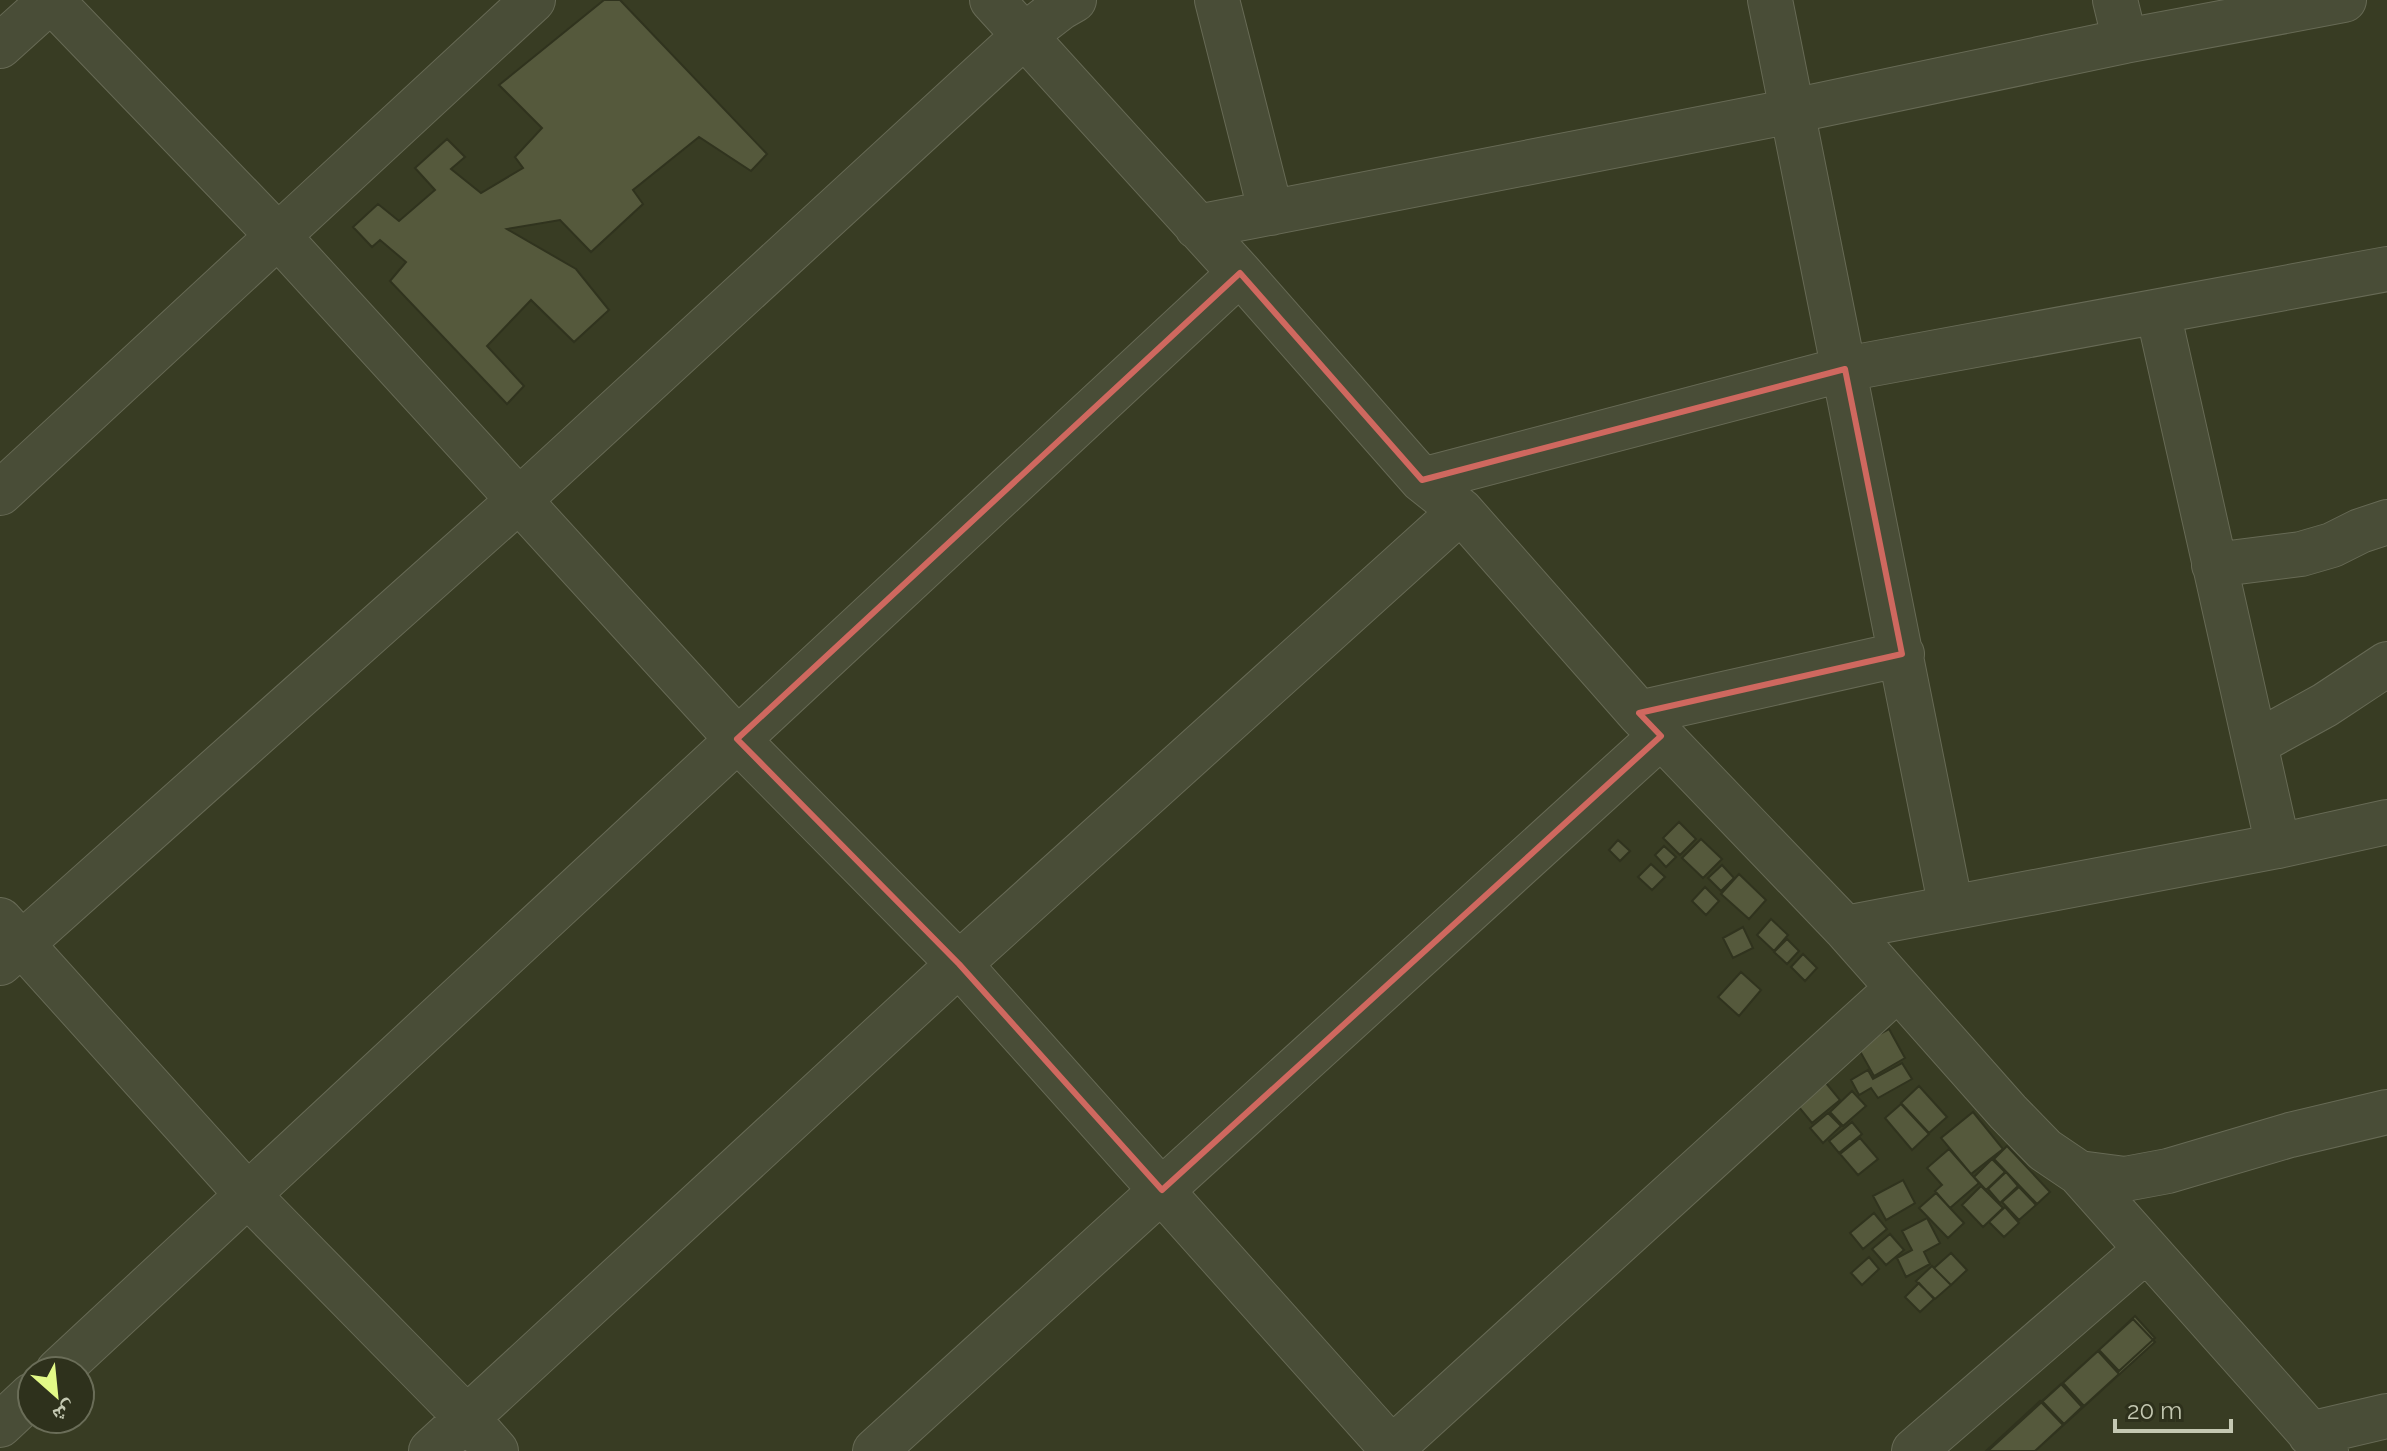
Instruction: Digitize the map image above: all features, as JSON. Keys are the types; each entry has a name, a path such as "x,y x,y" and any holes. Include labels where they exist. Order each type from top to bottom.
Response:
{"street":[{"path":"0,46 51,0 278,236 737,739 959,964 1392,1450 1898,988"},
{"path":"0,493 533,0"},
{"path":"992,0 1240,273 1422,480 1461,511 1650,724 1845,928 2008,1112 2045,1150 2079,1173 2318,1442 2387,1416"},
{"path":"496,1451 7,942 519,500 1025,35 1074,0"},
{"path":"1217,0 1271,213"},
{"path":"1770,0 1951,908"},
{"path":"1197,227 1792,111 2120,20 2344,0"},
{"path":"1422,480 1845,369 2387,269"},
{"path":"75,1355 1240,273"},
{"path":"2158,312 2278,846"},
{"path":"431,1451 959,964 1461,511"},
{"path":"2214,565 2301,554 2387,522"},
{"path":"875,1451 1162,1190 1650,724 1902,654"},
{"path":"2256,743 2325,705 2387,664"},
{"path":"1845,928 2278,846 2387,822"},
{"path":"2079,1173 2125,1179 2168,1171 2290,1135 2387,1112"},
{"path":"1914,1451 2146,1250"},
{"path":"0,1425 16,1410"}],"highlighted area":[{"path":"1240,273 1422,480 1845,369 1902,654 1639,713 1661,736 1162,1190 959,964 737,739"}],"building":[{"path":"604,0 620,0 767,154 751,171 699,137 633,190 643,204 591,252 560,220 507,229 576,269 609,310 574,342 531,300 487,346 524,386 507,404 390,281 406,262 380,240 372,247 353,227 378,204 399,221 435,190 415,168 447,139 465,157 451,169 481,193 523,168 515,157 542,128 499,85"},
{"path":"1679,822 1696,839 1680,855 1663,838"},
{"path":"1701,839 1722,859 1703,878 1682,858"},
{"path":"1618,840 1630,851 1620,861 1609,850"},
{"path":"1664,846 1676,857 1666,867 1655,855"},
{"path":"1651,864 1665,877 1652,890 1638,877"},
{"path":"1722,865 1734,878 1721,891 1708,878"},
{"path":"1739,874 1766,900 1749,919 1721,894"},
{"path":"1705,887 1719,901 1706,915 1692,901"},
{"path":"1771,919 1788,935 1774,951 1757,935"},
{"path":"1743,927 1753,948 1733,958 1723,938"},
{"path":"1787,939 1799,951 1787,964 1774,952"},
{"path":"1803,954 1817,968 1805,981 1791,967"},
{"path":"1741,972 1761,990 1739,1016 1718,997"},
{"path":"1889,1029 1905,1058 1874,1076 1857,1046"},
{"path":"1902,1063 1912,1079 1878,1098 1871,1088 1859,1095 1851,1080 1868,1070 1873,1079"},
{"path":"1826,1083 1840,1100 1812,1123 1798,1106"},
{"path":"1919,1086 1947,1117 1929,1133 1901,1103"},
{"path":"1852,1091 1866,1106 1843,1126 1830,1112"},
{"path":"1901,1104 1929,1134 1912,1150 1885,1118"},
{"path":"1973,1112 2003,1149 1971,1174 1941,1138"},
{"path":"1828,1113 1841,1126 1823,1143 1810,1128"},
{"path":"1852,1122 1862,1134 1839,1153 1829,1141"},
{"path":"1860,1138 1878,1159 1858,1175 1840,1154"},
{"path":"2007,1146 2050,1192 2037,1204 1994,1159"},
{"path":"1949,1149 1979,1183 1950,1208 1935,1191 1942,1185 1927,1168"},
{"path":"1992,1159 2005,1172 1986,1190 1974,1177"},
{"path":"2006,1172 2018,1186 2000,1203 1988,1189"},
{"path":"1903,1180 1915,1203 1886,1220 1873,1196"},
{"path":"1981,1186 2003,1208 1983,1227 1962,1205"},
{"path":"2019,1187 2036,1205 2019,1220 2002,1202"},
{"path":"1936,1193 1964,1223 1948,1238 1919,1208"},
{"path":"2005,1207 2019,1223 2004,1237 1989,1222"},
{"path":"1874,1213 1887,1229 1863,1249 1850,1233"},
{"path":"1927,1218 1940,1243 1924,1252 1930,1264 1906,1277 1897,1258 1912,1250 1902,1231"},
{"path":"1890,1234 1904,1250 1886,1265 1872,1249"},
{"path":"1951,1253 1967,1270 1951,1285 1934,1268"},
{"path":"1869,1257 1879,1269 1862,1285 1851,1273"},
{"path":"1932,1266 1951,1285 1935,1299 1916,1281"},
{"path":"1919,1283 1934,1299 1920,1312 1905,1297"},
{"path":"2135,1316 2155,1338 2119,1371 2099,1350"},
{"path":"2133,1319 2155,1342 2035,1451 1988,1451"},
{"path":"2098,1351 2119,1374 2084,1406 2063,1383"},
{"path":"2061,1384 2082,1407 2064,1424 2042,1401"},
{"path":"2040,1401 2063,1425 2035,1451 1986,1451"}]}
